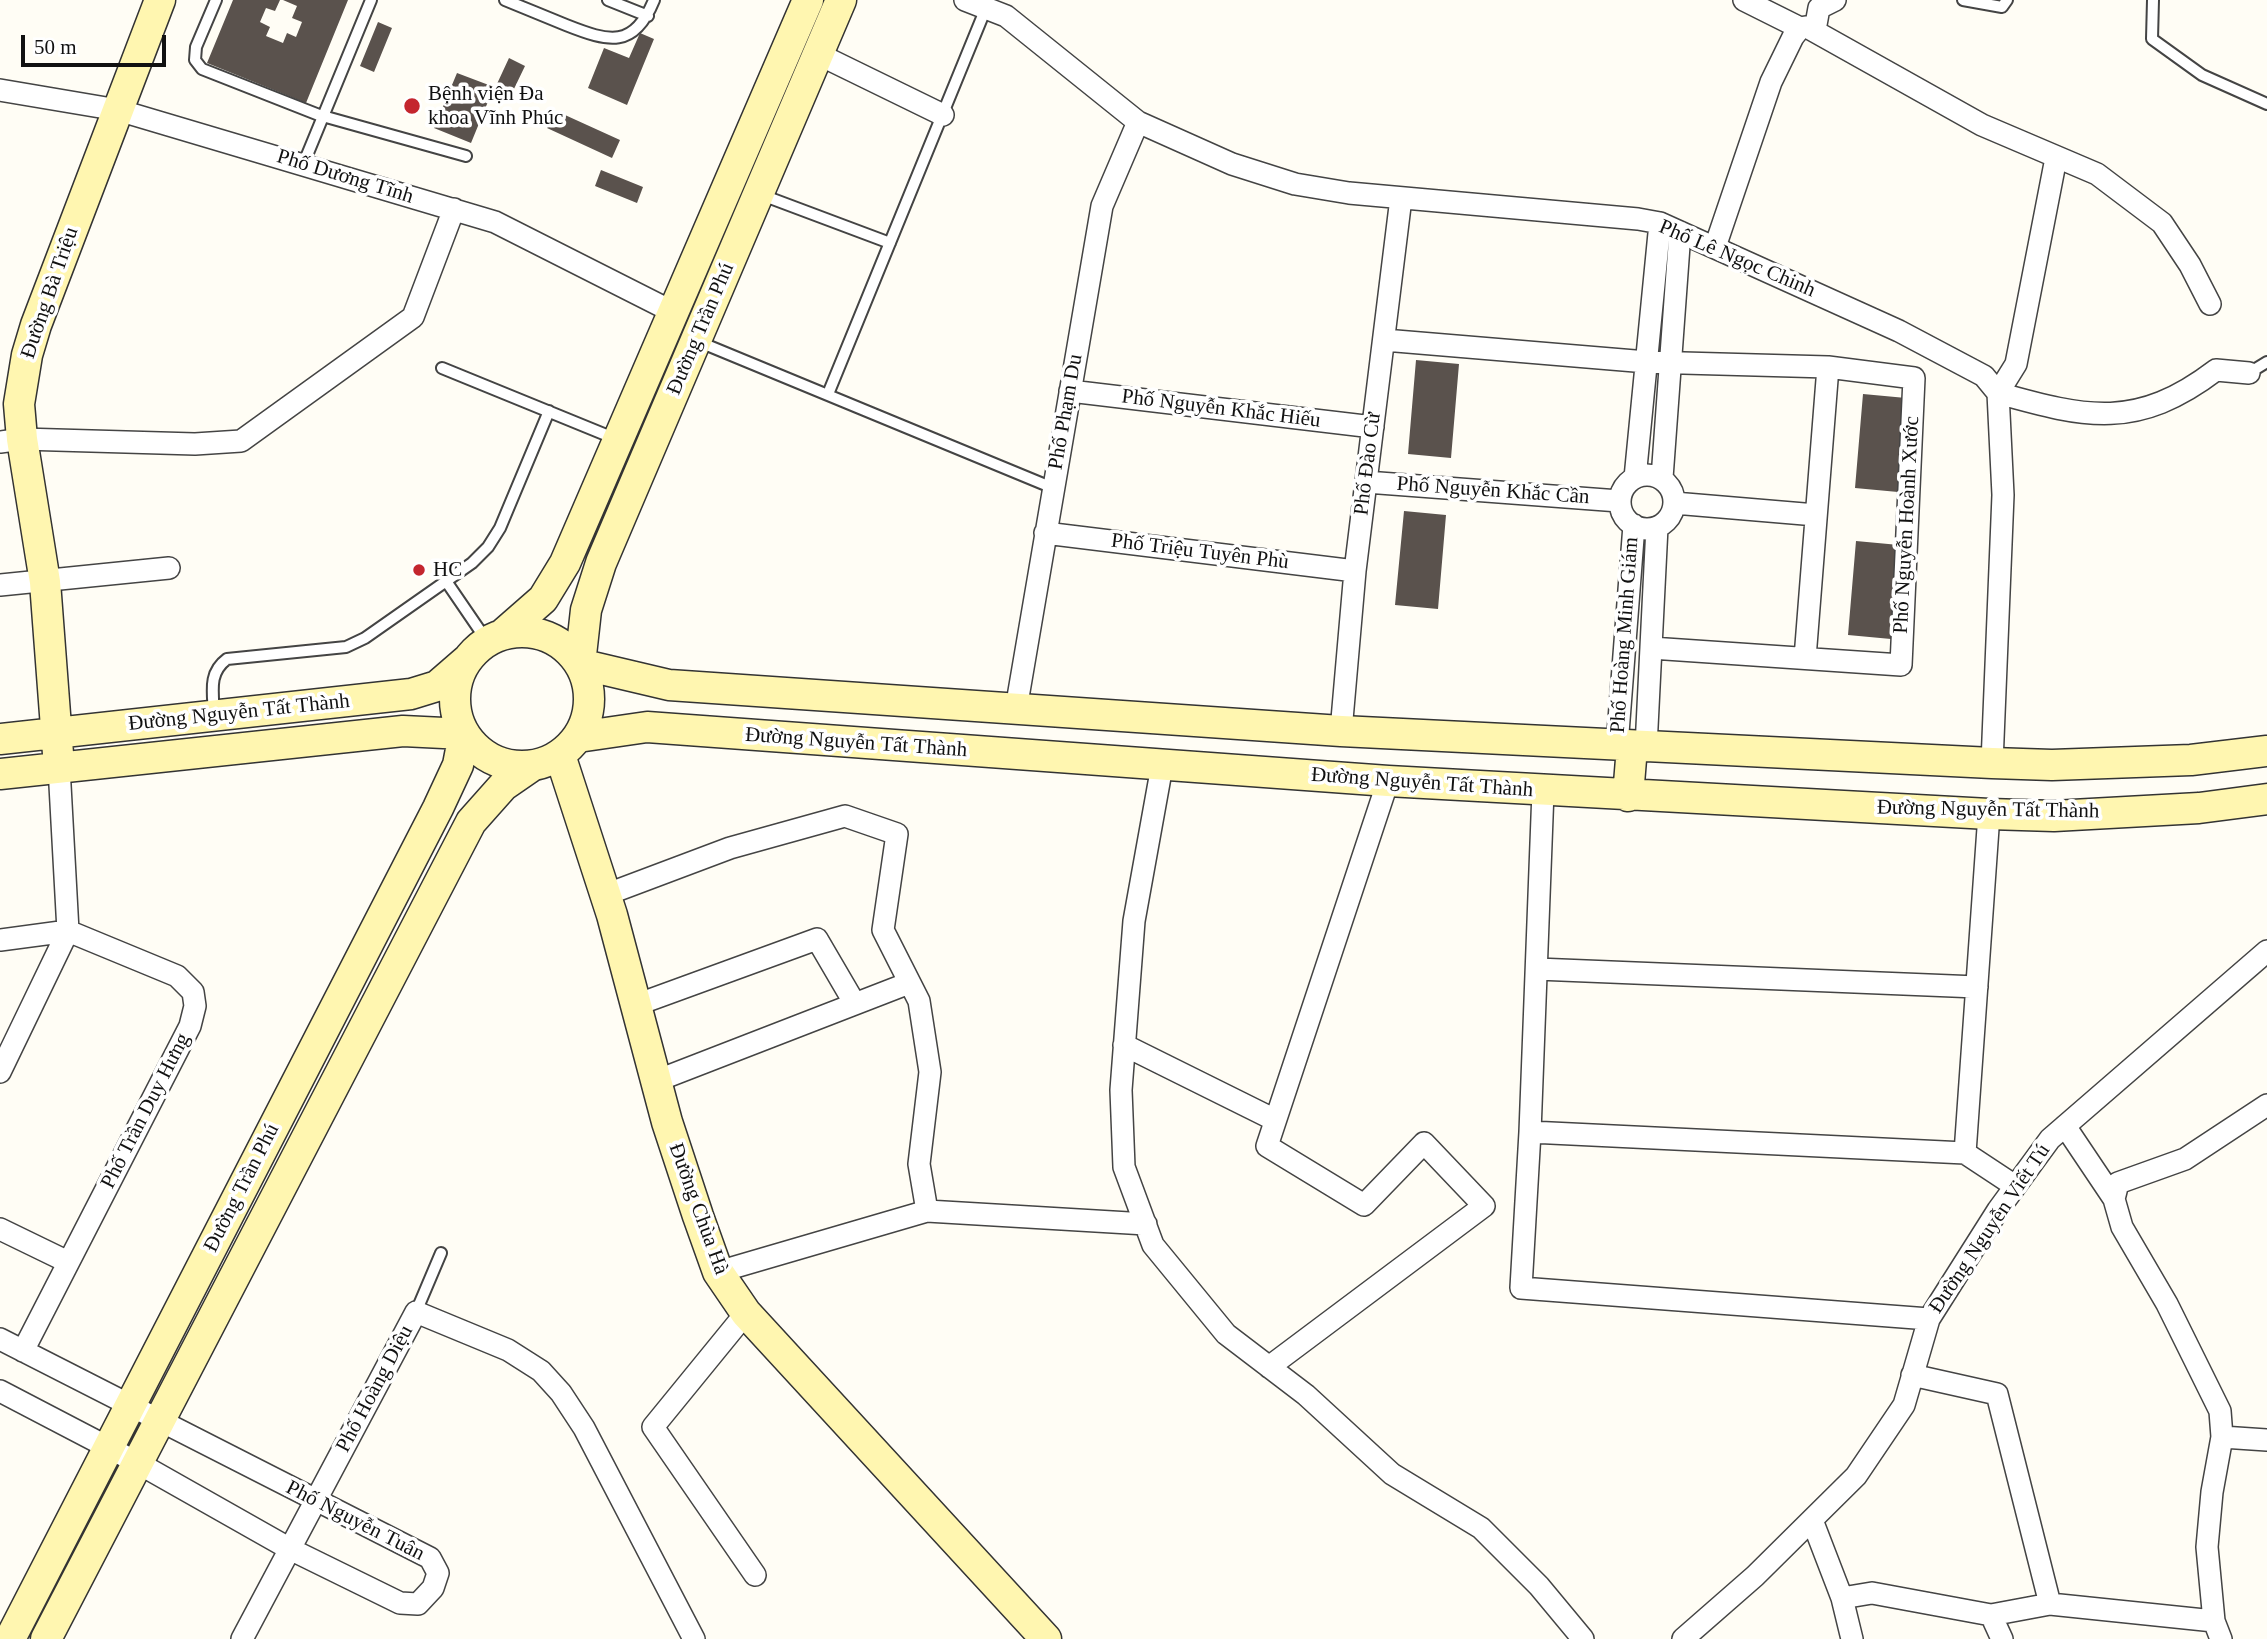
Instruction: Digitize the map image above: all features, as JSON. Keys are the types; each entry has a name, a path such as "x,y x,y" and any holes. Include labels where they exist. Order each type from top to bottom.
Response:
{"main road":[{"name":"Đường Bà Triệu","path":"59,767 45,582 11,441 27,355 160,0"},
{"name":"Đường Trần Phú","path":"485,645 536,606 558,576 808,0"},
{"name":"Đường Trần Phú","path":"580,664 586,610 601,563 841,0"},
{"path":"525,632 547,636 566,648 580,664 590,701 586,720 569,746 532,766 512,766 477,750 464,734 456,716 454,697 458,677 485,645 525,632"},
{"name":"Đường Nguyễn Tất Thành","path":"0,739 425,691 449,677 485,645"},
{"path":"580,664 669,685 1632,747 2052,765 2191,760 2267,751"},
{"name":"Đường Nguyễn Tất Thành","path":"569,746 647,727 1388,782 1989,814 2054,816 2199,808 2267,799"},
{"name":"Đường Nguyễn Tất Thành","path":"0,774 403,731 464,734"},
{"name":"Đường Trần Phú","path":"10,1639 438,808 458,765 464,734"},
{"name":"Đường Chùa Hà","path":"569,746 605,895 656,1081 718,1272 746,1312 1046,1639"},
{"path":"1628,796 1632,747"},
{"name":"Đường Trần Phú","path":"46,1639 471,822 503,786 532,766"}],"street":[{"name":"Phố Lê Ngọc Chinh","path":"965,0 1006,16 1097,92 1138,122 1232,163 1295,184 1401,198 1660,223 1899,331 1984,376 1998,393"},
{"path":"1744,0 1807,29 1982,125 2097,174 2162,223 2190,265 2210,304"},
{"path":"1715,247 1771,82 1819,8 1835,0"},
{"path":"818,54 943,115"},
{"name":"Phố Dương Tĩnh","path":"0,90 118,110 495,222 673,312"},
{"name":"Phố Phạm Du","path":"1016,709 1102,206 1138,122"},
{"path":"1992,763 2003,495 1998,393 2016,364 2056,158"},
{"name":"Phố Đào Cừ","path":"1341,730 1355,571 1401,198"},
{"path":"11,441 195,444 241,442 413,317 454,209"},
{"path":"1635,478 1660,223"},
{"path":"1662,478 1680,232"},
{"name":"Phố Nguyễn Hoành Xước","path":"1384,340 1647,362 1670,360 1828,367 1914,378 1901,665 1651,648"},
{"path":"1805,658 1828,367"},
{"path":"1998,393 2070,413 2120,414 2167,402 2189,391 2216,370 2258,367"},
{"name":"Phố Nguyễn Khắc Hiếu","path":"1070,391 1373,427"},
{"path":"1651,474 1662,478 1670,486 1674,503 1669,519 1649,529 1634,525 1622,512 1619,501 1622,490 1635,478 1651,474"},
{"name":"Phố Nguyễn Khắc Cần","path":"1366,482 1619,501"},
{"path":"1674,503 1816,515"},
{"name":"Phố Hoàng Minh Giám","path":"1632,747 1634,525"},
{"name":"Phố Hoàng Minh Giám","path":"1632,747 1651,648 1657,527"},
{"name":"Phố Triệu Tuyên Phù","path":"1045,533 1355,571"},
{"path":"0,585 169,568"},
{"path":"1162,766 1134,921 1121,1090 1124,1167 1153,1245 1226,1334 1306,1395 1392,1474 1481,1528 1538,1586 1583,1639"},
{"path":"0,1072 68,932 59,767"},
{"path":"1269,1367 1484,1206 1424,1143 1364,1205 1267,1146 1388,782"},
{"path":"1543,791 1521,1289 1929,1319"},
{"path":"1965,1153 1989,814"},
{"path":"605,895 730,848 845,816 897,834 883,930 919,1001 930,1072 919,1164 927,1211"},
{"path":"0,940 68,932"},
{"name":"Phố Trần Duy Hưng","path":"23,1351 190,1026 195,1006 193,992 177,976 68,932"},
{"path":"636,1005 817,939 855,1004"},
{"name":"Đường Nguyễn Viết Tú","path":"1683,1639 1755,1576 1856,1476 1904,1405 1929,1319 2015,1186 2050,1139 2267,951"},
{"path":"1536,969 1978,987"},
{"path":"656,1081 909,983"},
{"path":"1124,1045 1275,1120"},
{"path":"2114,1199 2118,1183 2185,1159 2264,1112"},
{"path":"1842,1598 1872,1593 1991,1615 2050,1604 2218,1630 2207,1547 2212,1492 2222,1437 2220,1411 2167,1304 2122,1227 2114,1199 2065,1126"},
{"path":"1530,1132 1965,1153 2015,1186"},
{"path":"718,1272 927,1211 1146,1224"},
{"path":"0,1229 68,1262"},
{"name":"Phố Hoàng Diệu","path":"242,1639 416,1312 508,1350 541,1371 561,1393 584,1428 694,1639"},
{"path":"746,1312 653,1427 755,1575"},
{"name":"Phố Nguyễn Tuân","path":"0,1339 430,1558 438,1573 433,1588 418,1604 400,1603 290,1549 138,1463 1,1392"},
{"path":"1912,1375 1997,1394 2050,1604"},
{"path":"2222,1437 2267,1440"},
{"path":"1812,1520 1842,1598 1852,1639"},
{"path":"1991,1615 2002,1639"}],"lane":[{"path":"216,0 196,47 195,60 202,69 324,116 466,156"},
{"path":"303,165 371,0"},
{"path":"505,0 598,38 617,39 635,32 648,16 654,0"},
{"path":"608,0 648,16"},
{"path":"1963,0 2002,6 2007,0"},
{"path":"2152,0 2152,39 2203,75 2267,104"},
{"path":"828,394 986,8"},
{"path":"758,194 890,243"},
{"path":"696,341 1053,488"},
{"path":"442,368 618,440"},
{"path":"214,715 212,681 216,667 227,659 346,647 365,638 472,563 500,528 549,411"},
{"path":"446,581 485,645"},
{"path":"416,1312 440,1253"}],"building":[{"path":"233,0 280,0 275,11 266,8 260,22 270,27 266,36 283,43 287,33 296,37 302,22 292,18 297,6 283,0 348,0 306,103 207,63"},
{"path":"378,22 392,28 374,72 360,66"},
{"path":"640,33 654,39 627,105 588,88 604,48 629,58"},
{"path":"509,58 525,66 512,93 496,86"},
{"path":"457,73 494,87 471,143 434,128"},
{"path":"565,115 620,140 612,158 547,128 552,118 562,122"},
{"path":"601,170 643,187 637,203 595,186"},
{"path":"1416,360 1459,364 1451,458 1408,454"},
{"path":"1863,394 1906,398 1898,492 1855,488"},
{"path":"1404,511 1446,515 1438,609 1395,605"},
{"path":"1856,541 1899,545 1891,639 1848,635"}],"place":[{"name":"Bệnh viện Đa khoa Vĩnh Phúc","path":"412,106"},
{"name":"HC","path":"419,570"}]}
